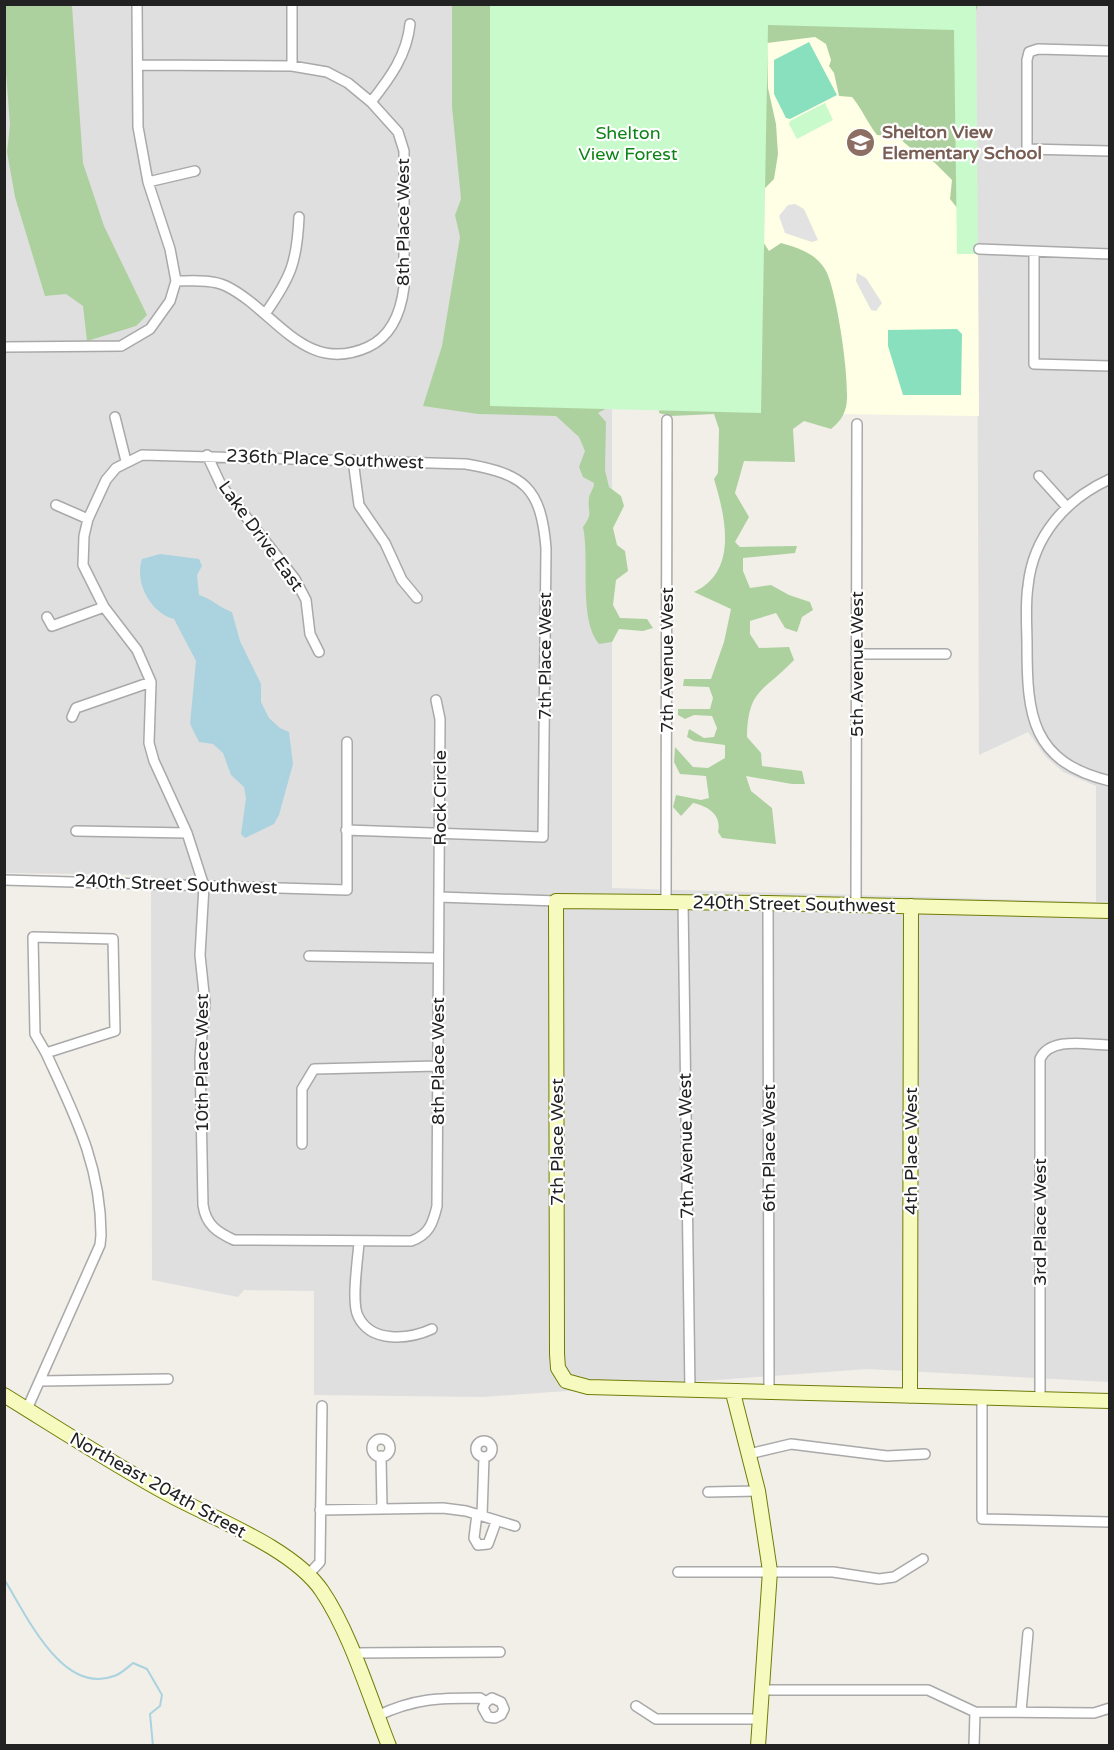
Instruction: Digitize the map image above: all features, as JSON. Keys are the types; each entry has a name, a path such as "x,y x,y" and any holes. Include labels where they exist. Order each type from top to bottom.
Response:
{"street":[{"path":"4,347 122,346 137,338 159,319 170,301 176,281 170,249 148,182 138,127 137,4"},
{"path":"292,4 292,66"},
{"path":"371,102 392,76 408,42 410,24"},
{"path":"1110,51 1038,49 1029,52 1027,60 1027,149 1110,151"},
{"name":"8th Place West","path":"138,65 292,66 327,72 348,83 371,102 398,132 404,151 404,287 401,309 388,331 374,344 353,353 332,354 310,347 287,335 265,314"},
{"path":"148,182 195,171"},
{"path":"176,281 201,281 225,285 265,314 288,281 298,249 299,217"},
{"path":"979,249 1110,254"},
{"path":"1034,252 1034,364 1110,366"},
{"path":"115,417 126,461 116,468 106,480 88,519 84,536 84,565 104,607 137,650 151,682 149,743 154,761 187,833 204,886"},
{"name":"7th Avenue West","path":"666,901 667,420"},
{"name":"5th Avenue West","path":"856,904 857,424"},
{"name":"236th Place Southwest","path":"126,461 142,455 207,455 466,464 489,468 521,482"},
{"name":"Lake Drive East","path":"207,455 221,485 295,579 306,600 310,634 319,652"},
{"path":"353,460 359,505 385,543 402,580 417,598"},
{"path":"1039,476 1065,506"},
{"path":"1106,780 1073,768 1056,755 1041,737 1032,718 1027,695 1028,587 1031,568 1038,548 1065,506 1087,489 1110,479"},
{"name":"7th Place West","path":"440,833 543,837 546,548 540,507 532,493 521,482"},
{"path":"56,505 88,519"},
{"path":"47,616 52,626 104,607"},
{"path":"856,654 946,654"},
{"path":"72,717 76,708 151,682"},
{"name":"Rock Circle","path":"436,700 440,719 439,897"},
{"path":"347,742 346,830 440,833"},
{"name":"240th Street Southwest","path":"4,880 347,890 346,830"},
{"path":"76,831 187,833"},
{"name":"10th Place West","path":"204,886 200,955 205,1003 200,1057 203,1205 209,1224 221,1234 234,1240 249,1242 359,1242"},
{"name":"8th Place West","path":"359,1242 411,1241 421,1237 433,1224 437,1206 439,897"},
{"name":"240th Street Southwest","path":"439,897 556,901 856,904 1110,912"},
{"name":"7th Place West","path":"556,901 557,1354 560,1372 566,1382 588,1387 690,1391"},
{"name":"7th Avenue West","path":"683,901 690,1391"},
{"name":"6th Place West","path":"768,903 770,1393"},
{"name":"4th Place West","path":"910,1395 911,906"},
{"path":"27,1409 100,1245 101,1221 93,1164 79,1125 35,1034 33,937 113,939 115,1031 46,1053"},
{"path":"309,956 437,958"},
{"name":"3rd Place West","path":"1040,1399 1040,1059 1048,1047 1058,1044 1110,1045"},
{"path":"302,1144 302,1089 314,1069 438,1066"},
{"path":"359,1242 357,1315 365,1326 381,1335 413,1337 432,1329"},
{"path":"40,1381 168,1379"},
{"path":"690,1391 1110,1401"},
{"path":"734,1393 758,1491 770,1571 758,1746"},
{"name":"Northeast 204th Street","path":"4,1395 168,1494 255,1539 308,1575 322,1592 353,1653 389,1746"},
{"path":"982,1398 982,1519 1110,1522"},
{"path":"308,1575 320,1562 322,1406"},
{"path":"749,1454 790,1444 887,1456 925,1454"},
{"path":"381,1456 382,1508"},
{"path":"484,1457 479,1515 474,1538 478,1545 488,1544 496,1522"},
{"path":"708,1492 758,1491"},
{"path":"320,1510 443,1508 479,1515 496,1522 516,1526"},
{"path":"678,1572 832,1572 879,1579 894,1577 923,1559"},
{"path":"1020,1711 1028,1633"},
{"path":"353,1653 500,1652"},
{"path":"762,1690 927,1690 975,1712 1094,1713 1110,1708"},
{"path":"378,1716 398,1706 433,1698 480,1698 486,1702"},
{"path":"636,1706 656,1719 760,1719"},
{"path":"974,1746 975,1712"}],"shaded area":[{"path":"490,4 490,406 612,409 612,888 1096,902 1096,786 1063,772 1045,756 1028,732 979,755 976,5 1109,5 1109,1382 868,1369 483,1397 314,1395 314,1291 244,1290 238,1297 152,1280 151,875 5,873 5,5"},
{"name":"Shelton View Elementary School","path":"768,25 954,30 958,254 978,254 979,416 761,413"},
{"path":"795,204 804,209 818,240 812,242 785,233 779,216 788,205"},
{"path":"857,273 866,278 882,303 876,311 871,310 856,281"}],"green space":[{"path":"66,4 72,6 83,163 104,226 147,315 136,326 87,341 83,306 66,294 45,296 15,197 7,152 10,125 5,60 5,5"},
{"name":"Shelton View Forest","path":"452,5 978,5 969,30 958,209 950,199 952,180 934,162 915,152 898,137 877,135 852,97 839,96 834,73 829,66 831,60 826,44 815,37 767,43 768,88 776,124 778,154 774,179 762,191 758,234 769,251 781,243 794,247 813,256 826,271 838,317 847,380 846,407 838,422 831,429 804,421 793,429 795,462 744,461 735,493 749,517 735,542 740,547 797,546 795,553 743,558 743,571 750,588 771,585 789,595 810,602 813,610 802,617 797,632 785,628 776,613 750,621 750,634 759,648 789,647 794,660 760,692 754,700 748,721 747,737 761,753 762,766 802,771 805,784 746,776 751,791 772,808 776,844 722,838 718,832 716,816 709,809 693,803 681,816 673,807 676,795 701,800 709,798 706,776 680,774 674,762 675,747 693,767 708,768 725,758 725,745 694,741 687,737 689,729 704,738 714,737 717,728 712,716 694,715 685,719 678,715 678,709 710,709 713,698 709,687 683,686 684,679 711,679 724,642 731,609 694,592 708,583 718,571 725,542 722,509 714,479 718,473 719,429 714,414 671,416 659,413 660,401 620,401 598,413 606,422 605,470 609,487 621,496 624,506 613,528 617,545 625,551 628,571 616,580 613,605 620,618 647,619 653,628 643,631 619,629 612,642 599,644 589,620 583,527 589,515 589,498 594,483 583,477 579,467 585,451 579,437 556,416 478,414 423,406 442,346 460,237 455,215 461,199 452,107"},
{"name":"Shelton View Forest","path":"490,5 976,5 978,254 957,254 954,30 768,25 761,413 490,406"},
{"path":"809,42 837,95 790,119 786,118 774,94 774,60"},
{"path":"825,103 833,120 797,139 789,124 790,121"},
{"path":"957,329 962,334 961,395 903,395 888,346 888,330"}],"water":[{"path":"160,554 199,559 202,566 197,575 199,595 232,612 240,641 261,684 261,702 269,718 280,728 289,732 293,764 279,815 274,824 245,838 241,834 246,798 244,787 231,775 223,753 213,744 199,742 190,724 196,661 174,619 166,616 152,604 146,596 140,578 142,559"}],"waterway":[{"path":"4,1579 48,1648 62,1663 78,1674 95,1679 114,1676 133,1663 147,1669 162,1695 160,1706 150,1714 153,1746"}],"place":[{"name":"Shelton View Elementary School","path":"861,142"}]}
